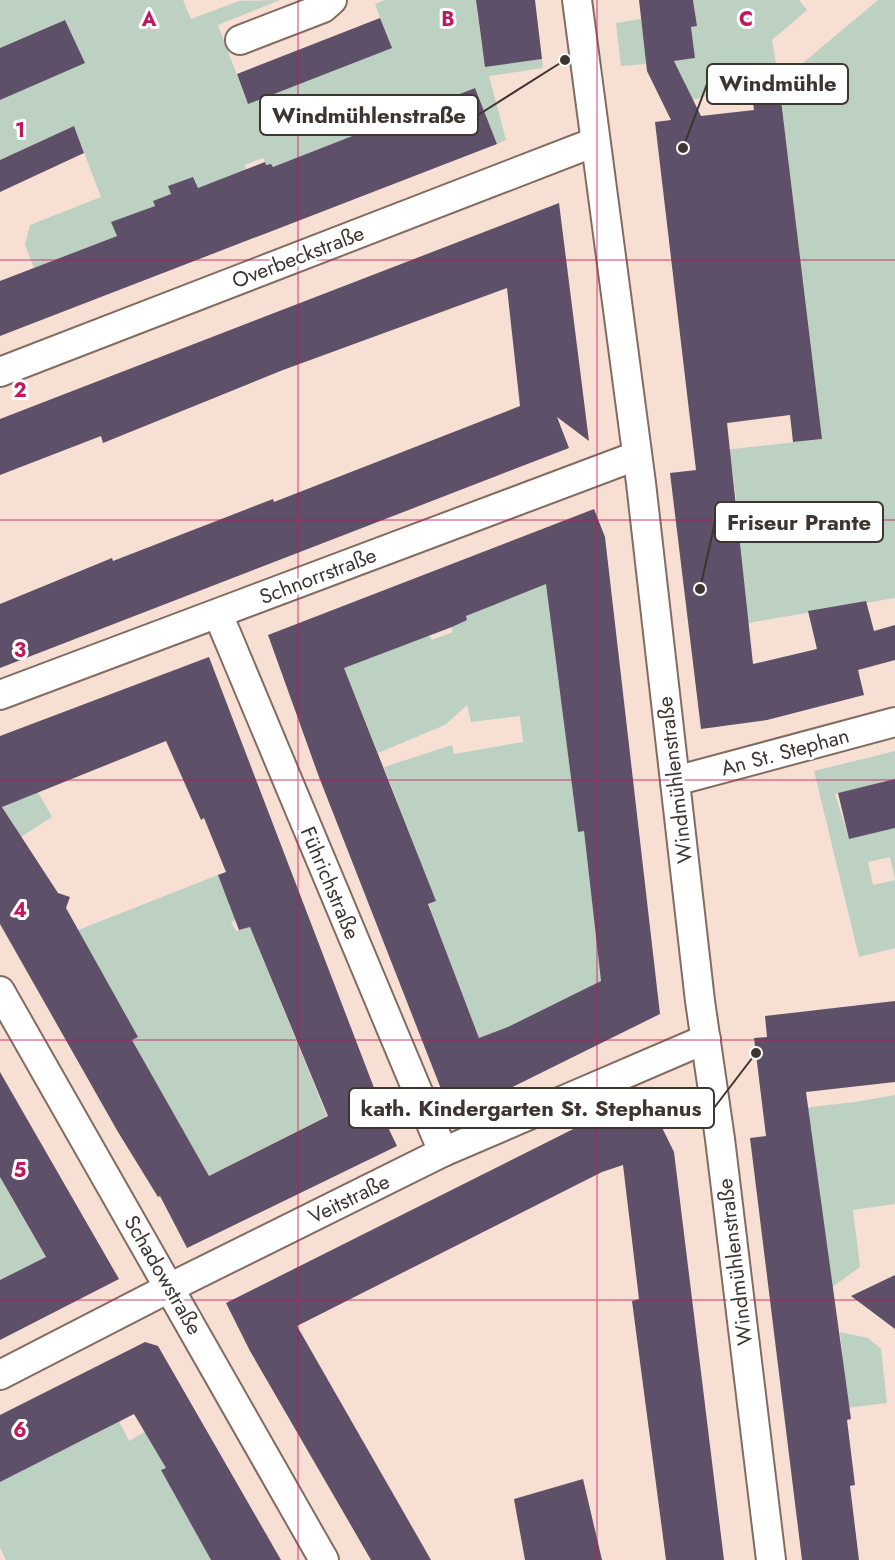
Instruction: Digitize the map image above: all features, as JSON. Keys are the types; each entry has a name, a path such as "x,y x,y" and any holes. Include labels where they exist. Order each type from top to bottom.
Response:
{"street":[{"path":"240,40 323,8 332,0"},
{"name":"Windmühlenstraße","path":"577,0 636,456 771,1560"},
{"name":"Overbeckstraße","path":"0,372 595,142"},
{"name":"Schnorrstraße","path":"0,695 636,456"},
{"name":"Führichstraße","path":"218,614 443,1152"},
{"name":"An St. Stephan","path":"675,781 895,722"},
{"name":"Schadowstraße","path":"0,991 171,1287 324,1560"},
{"name":"Veitstraße","path":"0,1375 443,1152 706,1039"}],"green space":[{"path":"0,0 183,0 191,19 239,1 280,0 218,25 248,104 380,18 375,4 385,0 476,0 482,48 486,48 488,66 542,59 543,68 489,76 506,140 497,144 475,88 273,167 271,164 266,165 263,158 245,165 247,173 198,188 193,177 169,186 171,194 154,201 155,206 112,222 117,236 34,268 25,245 30,225 101,197 74,126 0,160 0,100 81,55 65,20 0,48"},
{"path":"688,0 799,0 807,10 772,40 778,75 750,79 701,98 664,105 660,97 686,85 674,61 695,58 691,27 696,26 694,2"},
{"path":"878,0 895,0 895,598 748,623 728,517 738,515 732,467 699,470 697,453 822,439 779,83"},
{"path":"641,19 647,64 621,66 616,23"},
{"path":"554,578 552,631 578,831 584,831 601,981 482,1046 432,915 429,904 435,901 384,767 452,745 454,754 523,742 520,716 471,722 467,705 445,725 378,753 356,698 335,662 429,635 432,640 453,632 451,626 467,620 466,616"},
{"path":"895,751 895,779 835,794 849,839 895,828 895,879 890,857 868,862 873,885 895,880 895,948 859,957 814,771"},
{"path":"20,761 52,817 21,837 1,804"},
{"path":"218,875 236,920 231,922 236,931 250,927 327,1116 209,1176 132,1040 78,930"},
{"path":"895,1095 895,1204 853,1210 860,1267 831,1288 811,1131 767,1112"},
{"path":"0,1177 46,1258 0,1280"},
{"path":"840,1332 868,1338 881,1349 887,1403 846,1408 839,1353 842,1352"},
{"path":"114,1412 129,1441 148,1430 166,1468 162,1470 211,1560 6,1560 0,1548 0,1481 105,1429"}],"building":[{"path":"476,0 535,0 542,59 485,67"},
{"path":"639,0 693,0 697,26 691,27 695,58 674,61 701,116 754,110 750,79 778,75 822,439 793,442 790,415 727,423 753,664 817,649 808,611 866,601 874,631 895,625 895,660 858,670 864,695 767,720 701,729 670,473 696,470 655,122 671,120 647,71"},
{"path":"380,18 392,48 248,104 237,74"},
{"path":"65,20 85,63 0,100 0,48"},
{"path":"475,88 497,144 0,336 0,281 117,236 111,222 155,206 153,201 171,194 168,186 193,177 198,188 265,162 266,165 271,164 273,167"},
{"path":"74,126 84,153 0,192 0,160"},
{"path":"559,203 589,441 557,417 569,448 0,668 0,604 112,558 113,561 273,499 274,502 520,406 507,288 283,370 103,443 101,436 0,475 0,419"},
{"path":"594,509 605,537 660,1014 452,1117 319,777 268,635","holes":["546,584 578,832 584,831 601,981 508,1027 479,1038 428,904 436,901 344,668 452,627 467,620 466,616"]},
{"path":"209,657 376,1093 372,1094 397,1146 187,1248 160,1196 158,1197 118,1132 0,924 0,736","holes":["166,741 201,820 204,818 226,872 218,875 239,930 250,927 328,1116 209,1176 132,1040 138,1037 66,908 70,897 58,893 2,807"]},
{"path":"895,779 895,828 849,839 838,793"},
{"path":"895,1001 895,1082 806,1092 851,1419 847,1420 855,1485 850,1486 859,1560 802,1560 750,1138 766,1136 754,1038 767,1037 765,1016"},
{"path":"0,1072 119,1279 0,1340 0,1280 46,1257 0,1177"},
{"path":"645,1093 674,1152 724,1560 666,1560 632,1301 639,1299 623,1165 602,1172 297,1326 431,1560 371,1560 250,1351 226,1303"},
{"path":"895,1275 895,1329 851,1296"},
{"path":"145,1342 158,1346 281,1560 211,1560 161,1470 166,1468 134,1414 0,1482 0,1415"},
{"path":"583,1479 602,1560 525,1560 514,1499"}],"place":[{"name":"Windmühlenstraße","path":"565,60"},
{"name":"Windmühle","path":"683,148"},
{"name":"Friseur Prante","path":"700,589"},
{"name":"kath. Kindergarten St. Stephanus","path":"756,1053"}]}
